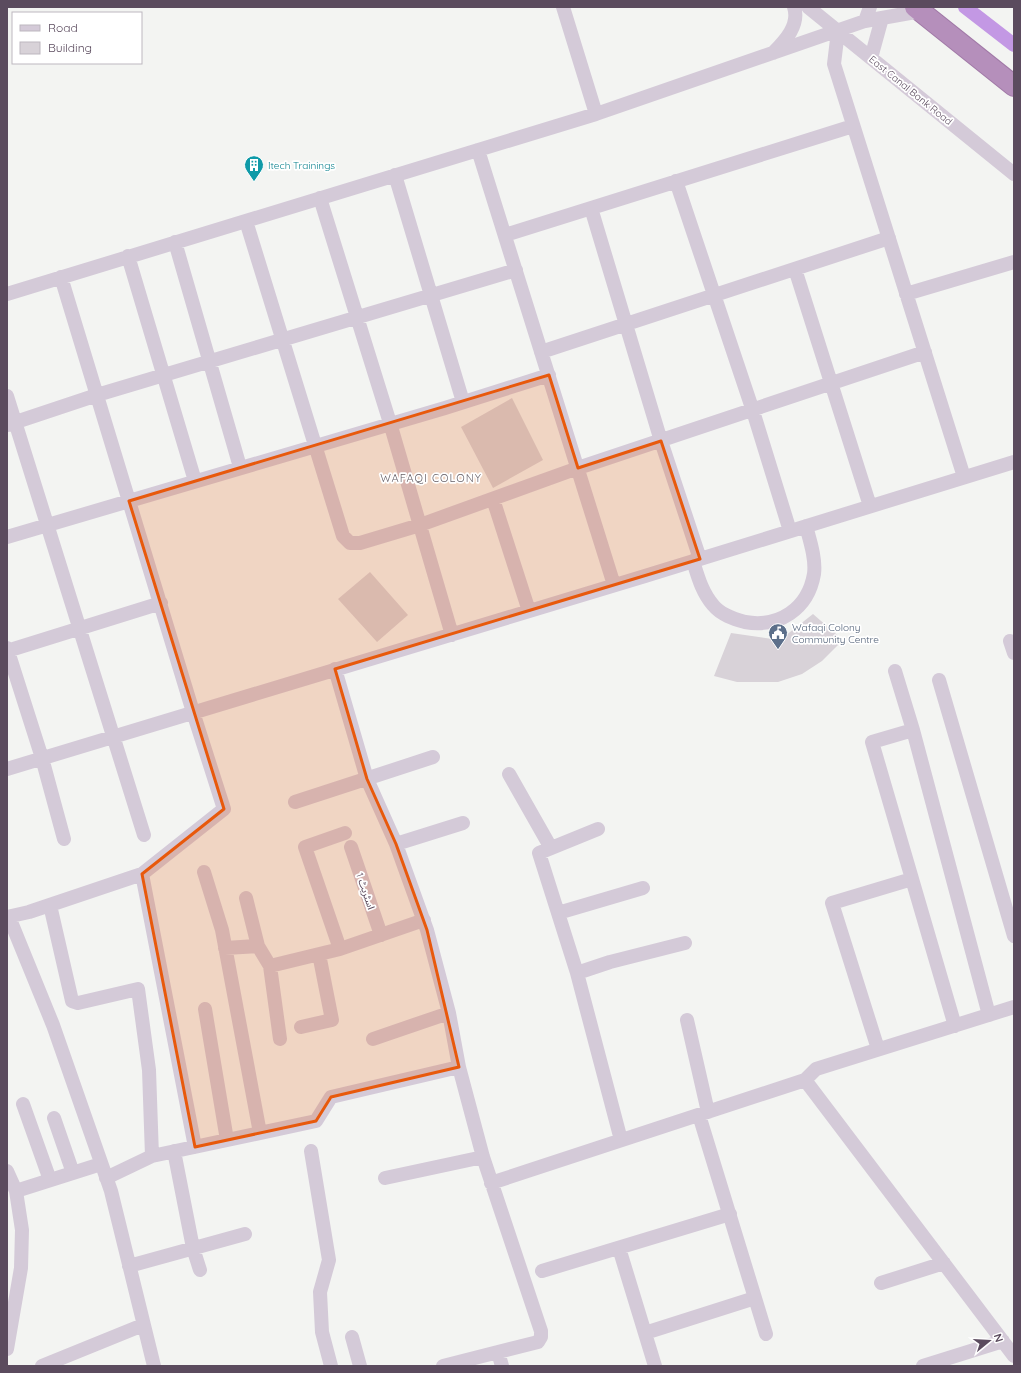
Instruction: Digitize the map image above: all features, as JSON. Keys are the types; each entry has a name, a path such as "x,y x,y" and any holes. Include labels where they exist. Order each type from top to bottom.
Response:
{"highway":[{"path":"918,9 1014,86"}],"street":[{"path":"563,7 596,114"},
{"path":"772,54 792,31 796,13 794,7"},
{"name":"East Canal Bank Road","path":"808,7 1014,174"},
{"path":"865,22 870,7"},
{"path":"7,294 61,276 596,114 865,22 918,9"},
{"path":"871,58 882,18"},
{"path":"838,31 834,64 964,477"},
{"path":"505,235 853,126"},
{"path":"478,150 614,585"},
{"path":"395,175 463,402"},
{"path":"676,182 753,411 790,531"},
{"path":"320,198 356,318 390,423 452,635"},
{"path":"590,208 696,560 702,589 714,606 733,619 758,624 780,620 798,607 810,590 814,573 812,552 806,526"},
{"path":"246,221 281,340 343,536 350,543 360,543 420,525 578,468 753,411 925,352"},
{"path":"542,352 889,238"},
{"path":"175,242 240,467"},
{"path":"128,256 162,376 195,480"},
{"path":"906,294 1014,262"},
{"path":"795,269 870,506"},
{"path":"11,424 97,395 516,270"},
{"path":"61,276 193,712 224,809 142,874 50,905 8,917 53,1025 111,1191 128,1266 154,1366"},
{"path":"7,537 195,480 463,402 549,374"},
{"path":"7,396 11,424 48,525 144,835"},
{"path":"7,769 452,635 1014,462"},
{"path":"493,499 528,611"},
{"path":"64,839 42,758 7,650 161,604"},
{"path":"335,669 367,779 396,844 424,920 449,1013 459,1067 483,1157 541,1331 541,1337 538,1342 443,1366"},
{"path":"895,671 913,730 989,1015"},
{"path":"939,680 1014,936"},
{"path":"913,730 872,742 955,1026"},
{"path":"295,802 433,757"},
{"path":"509,774 551,848"},
{"path":"396,844 463,823"},
{"path":"598,829 538,853 577,973 621,1140"},
{"path":"340,949 305,847 344,833"},
{"name":"اسٹریٹ 1","path":"352,847 381,935"},
{"path":"204,872 222,930 260,1133"},
{"path":"142,874 195,1147"},
{"path":"878,1049 832,903 912,879"},
{"path":"558,913 643,888"},
{"path":"246,898 258,946 270,966 280,1040"},
{"path":"50,905 72,1001 78,1003 138,989 149,1070 152,1156"},
{"path":"270,966 340,949 424,920"},
{"path":"577,973 610,962 685,943"},
{"path":"225,948 258,946"},
{"path":"301,1027 332,1020 319,954"},
{"path":"491,1183 806,1080 816,1069 1014,1007"},
{"path":"205,1009 227,1140"},
{"path":"373,1040 449,1013"},
{"path":"687,1020 703,1113 730,1214 766,1334"},
{"path":"106,1178 152,1156 316,1120 331,1097 459,1067"},
{"path":"806,1080 1014,1356"},
{"path":"23,1104 50,1180"},
{"path":"54,1118 73,1173"},
{"path":"174,1151 193,1248 200,1270"},
{"path":"311,1151 329,1260 320,1292 322,1332 332,1366"},
{"path":"385,1178 483,1157"},
{"path":"16,1191 101,1164"},
{"path":"7,1170 16,1191 22,1230 21,1268 7,1349"},
{"path":"542,1271 730,1214"},
{"path":"128,1266 245,1234"},
{"path":"619,1248 655,1366"},
{"path":"881,1283 944,1263"},
{"path":"645,1334 755,1298"},
{"path":"42,1366 143,1325"},
{"path":"352,1336 360,1366"},
{"path":"923,1366 1003,1341"},
{"path":"498,1352 502,1366"}],"highlighted area":[{"path":"549,375 578,468 661,441 700,559 335,669 367,779 396,844 427,930 459,1067 331,1097 316,1121 195,1147 142,874 224,809 129,501"}],"building":[{"path":"512,398 543,460 493,488 461,427"},
{"path":"370,572 408,615 377,642 338,599"},
{"name":"Wafaqi Colony Community Centre","path":"813,614 843,640 822,661 802,674 778,682 737,682 714,676 731,633 772,639 785,636"}],"waterway":[{"path":"965,7 1014,45"}],"place":[{"name":"Itech Trainings","path":"254,182"},
{"name":"Wafaqi Colony Community Centre","path":"778,650"}],"district":[{"name":"WAFAQI COLONY","path":"431,478"}]}
